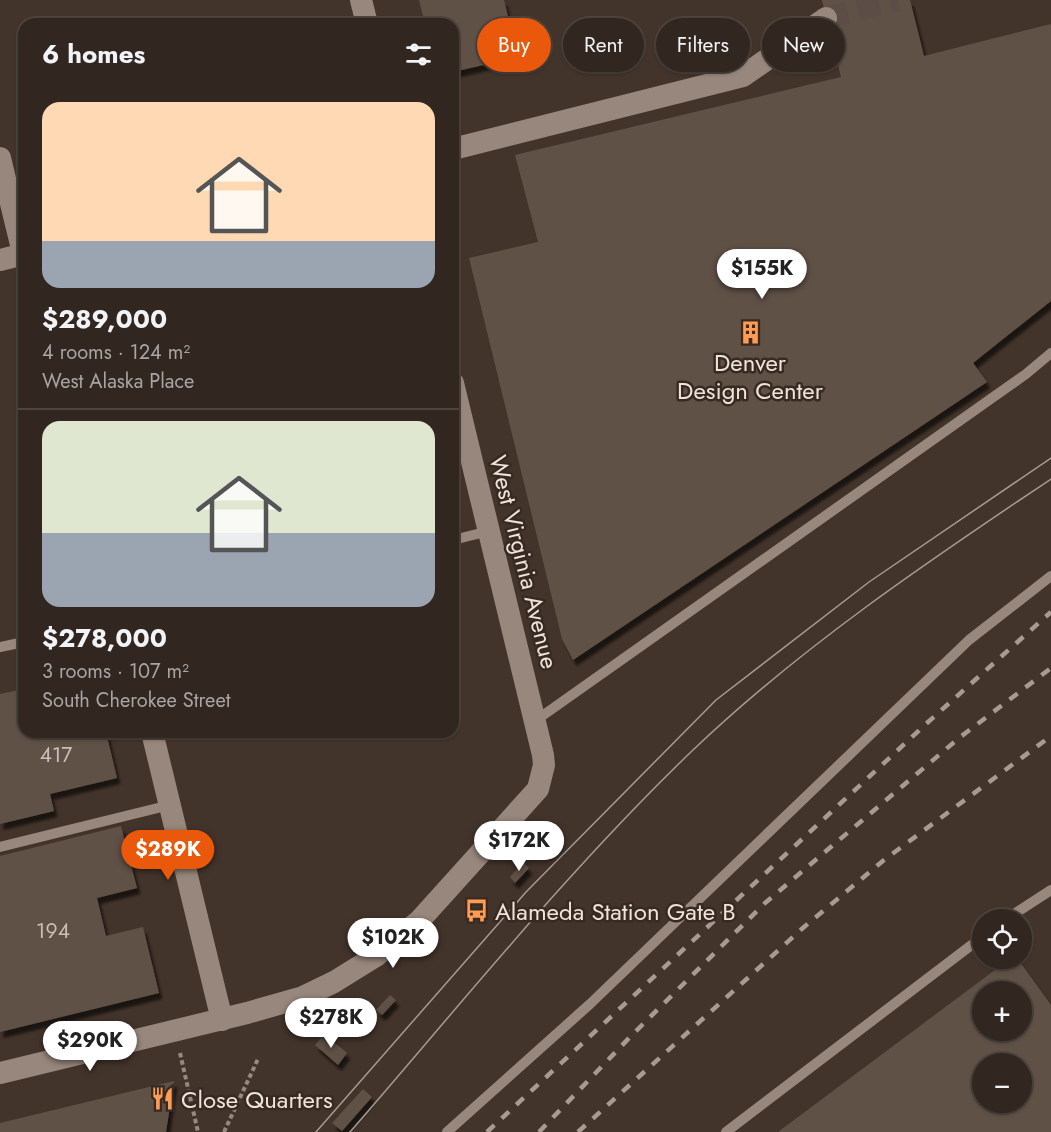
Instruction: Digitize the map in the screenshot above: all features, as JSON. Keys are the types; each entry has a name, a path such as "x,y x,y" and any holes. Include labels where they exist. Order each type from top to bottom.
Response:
{"street":[{"path":"361,0 366,18"},
{"path":"459,147 743,76 762,63"},
{"path":"0,158 18,231"},
{"path":"0,260 18,256"},
{"name":"West Virginia Avenue","path":"222,1020 303,997 350,973 397,940 419,921 533,796 542,781 543,755 459,407"},
{"path":"0,1073 222,1020 153,738"}],"lane":[{"path":"534,721 1026,374 1051,353"},
{"path":"459,538 489,531"},
{"path":"447,1132 590,1004 969,640 1051,576"},
{"path":"0,647 18,643"},
{"path":"0,847 170,805"},
{"path":"1022,909 1051,890"},
{"path":"726,1132 972,945"}],"path":[{"path":"179,1050 198,1132"},
{"path":"224,1132 258,1059"}],"building":[{"path":"419,0 504,0 508,18 477,18 477,66 459,71 459,18 424,18"},
{"name":"Denver Design Center","path":"822,0 910,0 924,56 1051,24 1051,301 973,363 987,382 573,660 562,639 469,258 538,242 515,155 841,77 840,72 845,72 845,18 826,18"},
{"path":"18,690 18,738 107,738 117,778 50,794 54,811 0,824 0,694"},
{"path":"121,826 137,888 97,898 106,936 143,927 159,993 0,1032 0,856"},
{"path":"523,862 529,868 515,883 510,877"},
{"path":"996,969 1025,969 1051,1005 1051,1132 778,1132 972,987 972,1041 1032,1041 1032,981 980,981"},
{"path":"390,995 396,1000 382,1015 376,1010"},
{"path":"324,1034 347,1053 338,1065 315,1045"},
{"path":"174,1081 166,1132 0,1132 0,1123"},
{"path":"363,1089 372,1097 342,1131 332,1123"}],"tunnel":[{"path":"826,18 898,0"}],"tram line":[{"path":"316,1132 526,892 716,700 869,582 1051,458"},
{"path":"350,1132 603,841 693,750 734,712 821,641 912,574 1051,479"}],"railway":[{"path":"487,1132 927,723 1051,612"},
{"path":"539,1132 631,1036 765,903 959,738 1051,668"},
{"path":"578,1132 804,927 884,860 1051,736"}],"place":[{"name":"Denver Design Center","path":"750,332"},
{"name":"Alameda Station Gate B","path":"477,911"},
{"name":"Close Quarters","path":"163,1099"}]}
